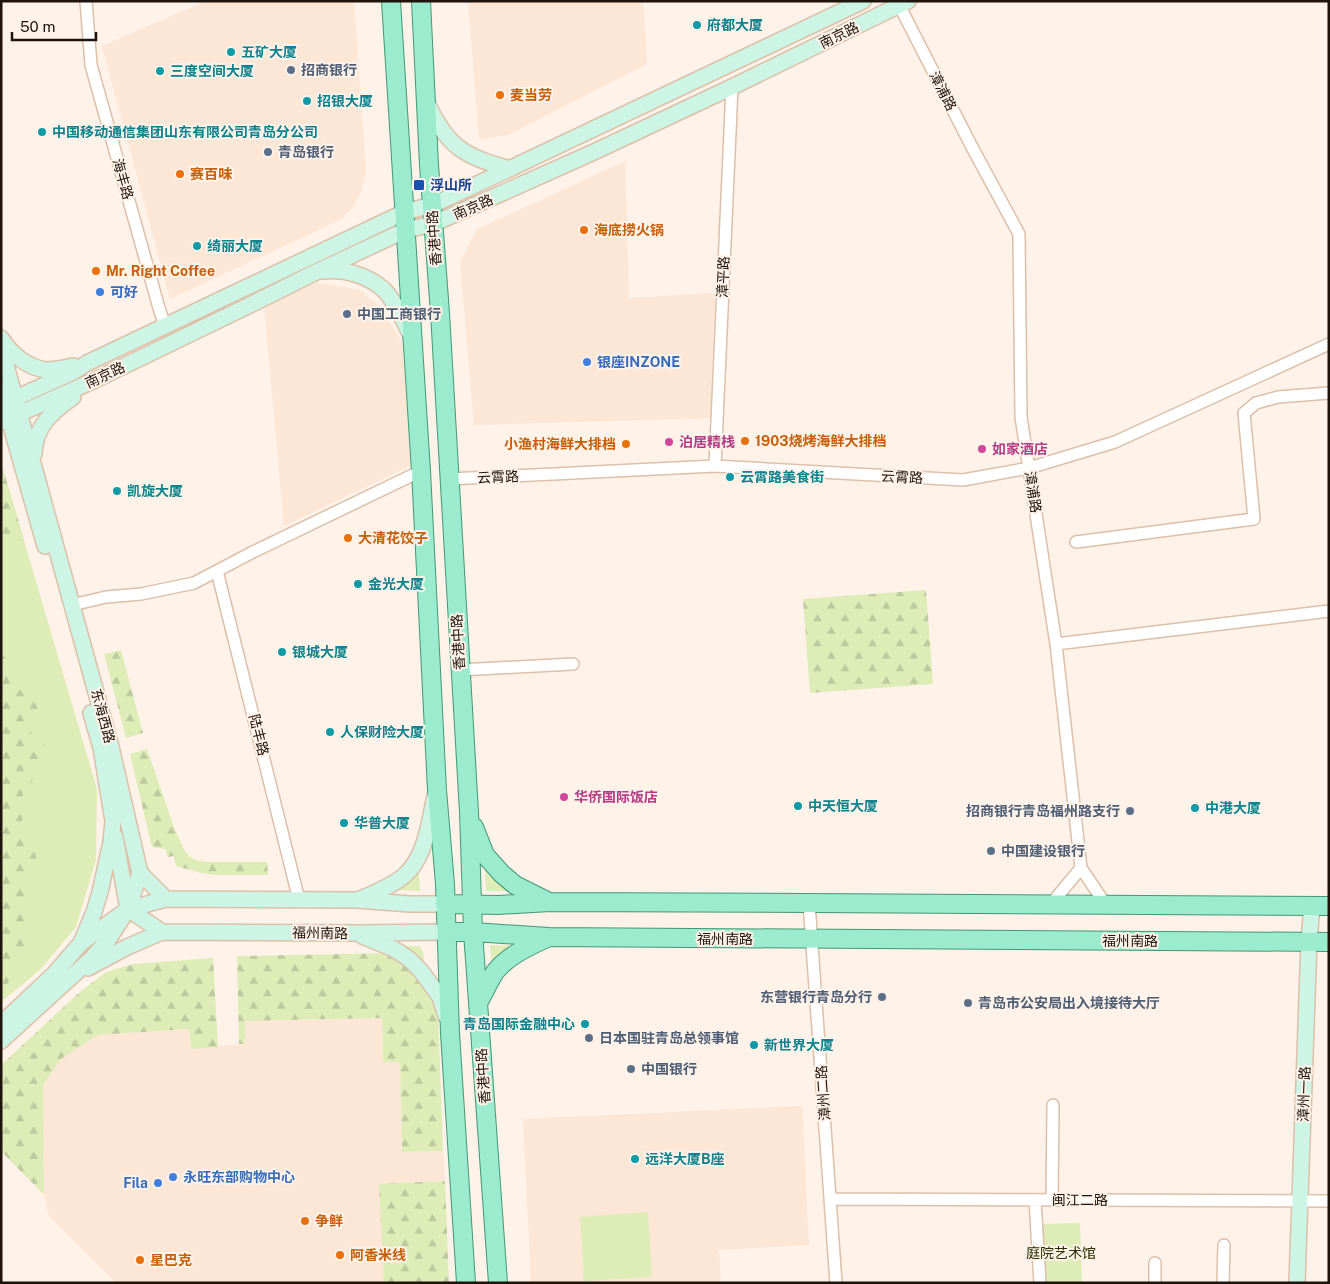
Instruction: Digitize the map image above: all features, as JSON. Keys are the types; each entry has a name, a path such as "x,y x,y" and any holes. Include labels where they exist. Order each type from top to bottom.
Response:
{"main road":[{"name":"香港中路","path":"391,1 421,471 437,790 445,884 450,1033 466,1283"},
{"name":"香港中路","path":"421,1 469,812 473,932 498,1283"},
{"name":"南京路","path":"9,412 87,363 405,212 432,205 510,169 863,1"},
{"name":"南京路","path":"9,412 95,380 406,230 433,224 596,151 903,3"},
{"path":"426,99 436,123 448,139 459,149 483,161 510,169"},
{"path":"318,271 343,271 360,275 372,281 384,290 412,338"},
{"path":"1,338 16,355 36,368 46,370 57,369 87,363"},
{"name":"东海西路","path":"1,347 9,412 101,748 113,821 111,842 102,885 94,912 81,943 54,974 1,1024"},
{"path":"34,465 34,444 43,424 60,406 95,380"},
{"name":"东海西路","path":"1,391 34,465 111,747 140,873"},
{"path":"357,900 383,889 405,875 417,859 424,843 437,790"},
{"path":"469,812 485,855 502,874 515,885 550,902"},
{"path":"113,821 128,909 162,932"},
{"path":"1,1041 92,958 108,940 128,909 140,873 166,899"},
{"path":"81,943 128,909 166,899 357,900 410,904 550,902 1320,906"},
{"name":"漳州一路","path":"1297,1283 1309,941 1320,906"},
{"path":"69,978 127,947 162,932"},
{"name":"福州南路","path":"162,932 473,932 549,937 1329,942"},
{"path":"356,933 394,949 409,959 421,971 440,997 450,1033"},
{"path":"478,1003 495,972 506,960 549,937"}],"street":[{"name":"海丰路","path":"86,1 91,65 165,326"},
{"name":"漳浦路","path":"903,3 973,149 1019,234 1021,417 1056,644 1081,868"},
{"name":"漳平路","path":"715,466 732,87"},
{"name":"云霄路","path":"450,479 715,466 963,480 1029,468 1115,442 1329,344"},
{"path":"1076,542 1254,519 1244,413 1256,403 1278,397 1329,393"},
{"path":"72,605 106,597 141,594 194,583 253,552 421,471"},
{"name":"陆丰路","path":"217,571 300,900"},
{"path":"1056,644 1329,611"},
{"path":"460,670 573,664"},
{"path":"1051,904 1081,868 1106,904"},
{"name":"漳州二路","path":"809,903 836,1283"},
{"path":"1052,1200 1053,1105"},
{"name":"闽江二路","path":"831,1199 1329,1201"},
{"path":"1035,1200 1040,1283"},
{"path":"1223,1283 1224,1245"},
{"path":"1155,1283 1156,1263"}],"shaded area":[{"path":"206,1 354,1 366,172 361,192 352,209 340,220 170,299 102,46"},
{"path":"468,1 643,1 647,64 508,135 479,139"},
{"name":"银座INZONE","path":"625,161 629,298 715,293 710,418 474,425 460,262 476,230"},
{"path":"315,283 358,289 379,305 402,342 412,465 284,526 264,306"},
{"path":"382,1018 383,1062 400,1062 402,1152 443,1151 445,1181 380,1184 384,1283 116,1283 49,1216 44,1195 43,1085 61,1059 98,1035 189,1029 191,1049 245,1044 245,1021"},
{"path":"802,1106 809,1245 719,1250 721,1283 531,1283 523,1119"}],"green space":[{"path":"1,462 97,789 96,860 76,927 40,970 1,1002"},
{"path":"1,462 24,539 1,546"},
{"path":"926,590 933,684 810,693 803,599"},
{"path":"121,650 143,733 126,738 104,654"},
{"path":"1,653 11,667 13,674 12,684 38,703 38,716 30,729 33,738 47,738 31,783 23,789 22,826 25,838 33,840 36,854 34,869 27,871 29,904 25,918 28,937 1,997"},
{"path":"147,749 174,827 183,848 189,856 196,860 207,862 267,862 268,875 217,875 201,873 176,866 174,856 168,857 165,849 153,847 130,754"},
{"path":"418,860 420,891 383,889"},
{"path":"485,868 511,891 486,891"},
{"path":"490,945 518,946 492,969"},
{"path":"404,946 420,946 425,966"},
{"path":"390,953 413,972 438,1010 443,1151 402,1152 400,1062 383,1062 382,1018 245,1021 245,1044 239,1044 237,956"},
{"path":"213,958 218,1047 191,1049 189,1029 98,1035 61,1059 43,1085 44,1195 1,1151 1,1065 81,991 106,972 133,964"},
{"path":"445,1181 449,1283 384,1283 379,1184"},
{"path":"648,1212 652,1277 584,1281 580,1217"},
{"name":"庭院艺术馆","path":"1080,1223 1082,1283 1042,1283 1040,1224"}],"place":[{"name":"府都大厦","path":"697,25"},
{"name":"五矿大厦","path":"231,52"},
{"name":"招商银行","path":"291,70"},
{"name":"三度空间大厦","path":"160,71"},
{"name":"麦当劳","path":"500,95"},
{"name":"招银大厦","path":"307,101"},
{"name":"中国移动通信集团山东有限公司青岛分公司","path":"42,132"},
{"name":"青岛银行","path":"268,152"},
{"name":"赛百味","path":"180,174"},
{"name":"浮山所","path":"419,185"},
{"name":"海底捞火锅","path":"584,230"},
{"name":"绮丽大厦","path":"197,246"},
{"name":"Mr. Right Coffee","path":"96,271"},
{"name":"可好","path":"100,292"},
{"name":"中国工商银行","path":"347,314"},
{"name":"银座INZONE","path":"587,362"},
{"name":"1903烧烤海鲜大排档","path":"745,441"},
{"name":"泊居精栈","path":"669,442"},
{"name":"小渔村海鲜大排档","path":"626,444"},
{"name":"如家酒店","path":"982,449"},
{"name":"云霄路美食街","path":"730,477"},
{"name":"凯旋大厦","path":"117,491"},
{"name":"大清花饺子","path":"348,538"},
{"name":"金光大厦","path":"358,584"},
{"name":"银城大厦","path":"282,652"},
{"name":"人保财险大厦","path":"330,732"},
{"name":"华侨国际饭店","path":"564,797"},
{"name":"中天恒大厦","path":"798,806"},
{"name":"中港大厦","path":"1195,808"},
{"name":"招商银行青岛福州路支行","path":"1130,811"},
{"name":"华普大厦","path":"344,823"},
{"name":"中国建设银行","path":"991,851"},
{"name":"东营银行青岛分行","path":"882,997"},
{"name":"青岛市公安局出入境接待大厅","path":"968,1003"},
{"name":"青岛国际金融中心","path":"585,1024"},
{"name":"日本国驻青岛总领事馆","path":"589,1038"},
{"name":"新世界大厦","path":"754,1045"},
{"name":"中国银行","path":"631,1069"},
{"name":"远洋大厦B座","path":"635,1159"},
{"name":"永旺东部购物中心","path":"173,1177"},
{"name":"Fila","path":"158,1183"},
{"name":"争鲜","path":"305,1221"},
{"name":"阿香米线","path":"340,1255"},
{"name":"星巴克","path":"140,1260"}]}
